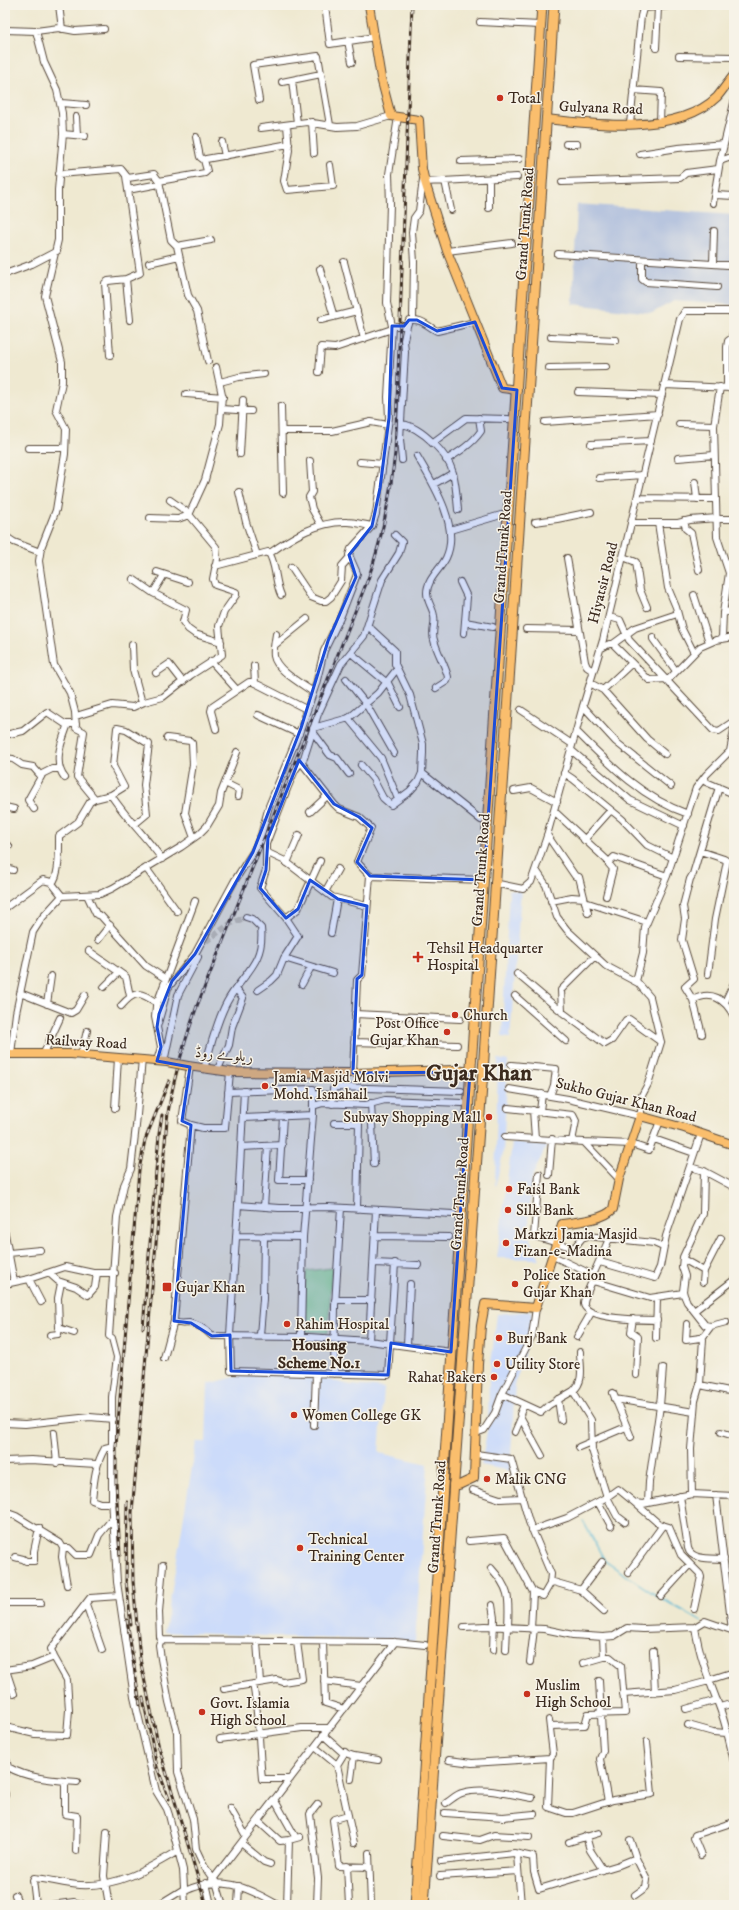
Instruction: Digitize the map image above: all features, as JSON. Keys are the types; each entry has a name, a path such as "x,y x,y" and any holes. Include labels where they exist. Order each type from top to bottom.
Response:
{"highway":[{"name":"Grand Trunk Road","path":"415,1905 542,5"},
{"name":"Grand Trunk Road","path":"424,1905 484,1057 494,883 554,5"},
{"path":"534,117 546,119"},
{"path":"499,661 509,662"}],"main road":[{"path":"369,5 381,78 395,116 419,120 424,179 448,251 502,388 517,390"},
{"name":"Gulyana Road","path":"546,119 615,125 660,123 696,112 716,98 734,76"},
{"name":"Railway Road","path":"8,1054 44,1053 142,1059 163,1062"},
{"name":"ریلوے روڈ","path":"163,1062 230,1072 352,1073 456,1070 470,1072"},
{"path":"453,1485 459,1485 474,1478 479,1348 485,1304 536,1308 549,1266 554,1256 562,1224 583,1222 611,1211 619,1179 640,1116"},
{"name":"Sukho Gujar Khan Road","path":"640,1116 734,1145"}],"street":[{"path":"59,5 62,29"},
{"path":"325,5 330,44 375,37"},
{"path":"630,124 641,16 644,6 658,7 681,5"},
{"path":"656,48 658,7"},
{"path":"480,22 540,25"},
{"path":"5,30 36,31 62,29 88,31 104,29"},
{"path":"36,31 44,62 54,81 61,103 63,134 59,174 59,217 56,251 45,296 62,362 62,378 56,410 66,427 65,448 56,510 40,552 43,593 54,665 68,688 76,716 76,728 84,732 77,777 95,799"},
{"path":"348,41 352,62"},
{"path":"259,100 253,65 318,56 330,125"},
{"path":"680,56 734,57"},
{"path":"282,82 321,74"},
{"path":"292,80 297,123"},
{"path":"633,90 661,92 660,123"},
{"path":"61,103 86,104"},
{"path":"713,203 718,169 727,132 732,119 734,103"},
{"path":"262,128 312,122 337,127 357,126 395,116 389,174 390,204 387,303 392,328 388,425 380,488 372,526 351,549 349,558 342,566 341,581 331,597 326,601 321,601 311,597 291,567"},
{"path":"76,117 76,135"},
{"path":"312,122 314,153"},
{"path":"287,125 290,150 284,176 287,190 333,186 330,165"},
{"path":"727,132 734,130"},
{"path":"63,134 85,136"},
{"path":"128,190 205,173 204,160 200,157 196,137"},
{"path":"222,142 225,156"},
{"path":"204,160 289,144"},
{"path":"566,144 577,144"},
{"path":"640,154 678,148 724,144"},
{"path":"720,161 734,156"},
{"path":"461,161 519,159"},
{"path":"59,174 121,169 126,176 140,273 126,279 108,281 105,283 110,355"},
{"path":"562,182 680,178 686,173 718,169"},
{"path":"126,176 128,178 154,174 159,182 171,240 177,246 188,295 197,311 208,361"},
{"path":"413,320 414,262 412,232 414,218 419,211 424,179 445,181 517,177"},
{"path":"489,179 489,208"},
{"path":"445,181 451,210"},
{"path":"715,195 734,196"},
{"path":"713,264 714,231"},
{"path":"177,246 211,240"},
{"path":"448,251 512,243"},
{"path":"5,274 32,264 56,251"},
{"path":"558,254 728,265"},
{"path":"149,263 179,256"},
{"path":"642,260 642,279 646,282 717,287"},
{"path":"344,262 364,338"},
{"path":"320,270 334,316"},
{"path":"126,279 130,320"},
{"name":"Hiyatsir Road","path":"494,883 523,889 527,887 536,870 609,616 682,313 692,310 729,311 734,314"},
{"path":"321,320 357,311"},
{"path":"402,460 400,442 402,424 404,340 406,326 409,320 423,321 437,330 475,322"},
{"path":"319,372 321,347 335,348 392,328 406,326"},
{"path":"664,385 728,387 727,347 728,341 732,338 734,326"},
{"path":"551,337 616,340"},
{"path":"150,518 172,520 189,515 205,480 222,409 220,382 216,367"},
{"path":"549,368 606,367"},
{"path":"220,382 240,377 264,374"},
{"path":"720,387 714,425 717,537 729,574 723,613 722,639"},
{"path":"578,392 662,395"},
{"path":"186,394 222,397"},
{"path":"240,454 243,400"},
{"path":"281,406 283,493"},
{"path":"222,409 251,411"},
{"path":"545,422 658,414"},
{"path":"446,460 468,446 477,438 481,431 479,418"},
{"path":"432,443 465,419 508,419"},
{"path":"282,431 332,431 371,422 388,425"},
{"path":"402,424 412,427 432,443 446,460 453,473 458,510"},
{"path":"679,424 714,425"},
{"path":"592,444 652,441"},
{"path":"28,448 65,448"},
{"path":"678,458 714,455"},
{"path":"417,456 434,484 450,530 448,553 432,579 427,591 428,600 434,615 434,640 448,677 447,681 436,688"},
{"path":"310,461 312,492 309,497 312,509 321,525"},
{"path":"360,462 383,464"},
{"path":"434,484 453,473"},
{"path":"599,478 643,475"},
{"path":"695,482 697,499"},
{"path":"240,492 246,522 257,555"},
{"path":"638,498 716,499"},
{"path":"76,716 112,705 133,707 163,697 211,661 222,655 219,631 220,623 224,612 236,592 215,585 213,579 216,566 216,547 182,507 170,500"},
{"path":"535,522 591,512"},
{"path":"450,530 501,515"},
{"path":"632,523 678,523 684,521 717,518 734,519"},
{"path":"684,521 686,529 691,533 699,570"},
{"path":"216,566 268,552 270,553 297,534 321,525 346,522 372,526"},
{"path":"658,523 666,583 682,629 694,653"},
{"path":"5,536 14,542 40,552"},
{"path":"258,990 277,975 284,958 298,936 286,918 260,888 266,870 268,838 286,789 295,770 304,758 318,714 341,664 360,643 368,626 382,580 401,548 402,542 395,536"},
{"path":"270,553 281,595"},
{"path":"623,557 636,562 640,590 647,607"},
{"path":"157,1027 168,988 195,954 235,880 253,852 285,765 299,734 328,641 340,618 356,577 357,573 349,558"},
{"path":"568,558 579,630 587,667 593,672"},
{"path":"157,572 188,582"},
{"path":"153,593 164,575"},
{"path":"133,579 153,593 186,610 183,622 188,629 201,636 209,636 221,642"},
{"path":"460,582 467,597 464,633"},
{"path":"694,595 709,642"},
{"path":"723,613 734,610"},
{"path":"600,649 609,644 613,644 642,625 677,614"},
{"path":"609,616 620,620 625,635 713,730 718,731 734,721"},
{"path":"275,645 307,619"},
{"path":"465,622 493,627"},
{"path":"361,765 373,779 387,803 391,805 416,786 422,773 423,744 410,695 395,664 396,654 393,649 368,626"},
{"path":"526,629 579,630"},
{"path":"276,634 274,655 280,668 313,692"},
{"path":"652,637 676,671"},
{"path":"613,644 649,680 667,680 694,653 709,642 734,637"},
{"path":"132,645 133,670 142,703"},
{"path":"351,653 387,682 400,707"},
{"path":"211,661 237,690"},
{"path":"603,690 632,663"},
{"path":"156,673 168,664 183,682"},
{"path":"254,666 255,683"},
{"path":"313,730 348,718 366,704 397,669"},
{"path":"346,679 366,704 394,754"},
{"path":"216,729 211,711 212,707 247,683 255,683 306,709"},
{"path":"590,683 603,690 646,739 665,754"},
{"path":"583,706 616,742 671,786"},
{"path":"521,710 572,744"},
{"path":"5,735 23,731 47,712 68,724 76,724"},
{"path":"258,715 299,734"},
{"path":"348,718 381,758 398,800"},
{"path":"65,778 60,769 62,742 68,724"},
{"path":"52,883 56,880 59,836 78,822 86,806 95,799 111,795 124,787 113,766 117,728 126,730 149,744 144,785 147,814 135,824"},
{"path":"313,730 330,755 337,758 349,774"},
{"path":"636,981 642,958 647,922 667,876 696,788 730,751 734,730"},
{"path":"576,732 627,780 659,802 688,814"},
{"path":"167,738 190,741 192,743 193,764 185,813 194,838"},
{"path":"571,750 630,800 684,826"},
{"path":"8,1054 32,932 42,918 62,896 100,894 162,859 194,838 207,826 219,806 220,796 237,752"},
{"path":"5,758 13,758 22,765 33,767 42,775"},
{"path":"301,762 327,796 340,809 359,817 371,828 357,862 370,876 484,880"},
{"path":"34,809 28,800 42,775 52,768 60,769"},
{"path":"422,773 481,820"},
{"path":"564,773 622,819 647,845 673,858"},
{"path":"705,778 706,782 734,794"},
{"path":"225,783 237,788 239,790 238,796"},
{"path":"702,1034 693,1000 685,987 694,979 682,944 685,919 683,906 719,787"},
{"path":"514,791 531,788 556,802"},
{"path":"111,795 119,808 135,824 162,859"},
{"path":"310,812 327,796"},
{"path":"5,807 14,809"},
{"path":"554,811 609,862 608,863 613,869 606,896"},
{"path":"584,840 610,811"},
{"path":"287,863 300,835"},
{"path":"547,835 575,876 579,877 588,914"},
{"path":"700,851 727,861 715,919 708,974"},
{"path":"266,852 287,863 337,899 366,906"},
{"path":"609,862 615,857 667,876"},
{"path":"286,918 298,909 320,861"},
{"path":"5,868 14,870"},
{"path":"146,868 177,911"},
{"path":"326,892 338,869"},
{"path":"536,870 546,885 557,917 564,926 606,966 636,981 645,990 650,998 661,1042 648,1084 640,1100 642,1106 640,1116"},
{"path":"352,1073 356,980 362,975 366,906 370,876"},
{"path":"5,908 40,881 47,880 52,883 62,896"},
{"path":"87,895 96,914 102,916 146,966 166,979"},
{"path":"551,901 572,897 585,900 647,922"},
{"path":"331,933 337,899"},
{"path":"163,1062 155,1017 157,1003 195,901"},
{"path":"204,1069 215,1030 227,1001 259,957 262,945 261,928 252,919 246,918"},
{"path":"98,940 110,925"},
{"path":"163,1062 178,995 206,941"},
{"path":"89,951 127,978 130,996"},
{"path":"562,1012 561,990 595,956"},
{"path":"284,958 333,973"},
{"path":"302,984 311,967"},
{"path":"104,987 119,972"},
{"path":"516,974 562,1012 605,1044 612,1040 626,1020 629,1019 661,1042"},
{"path":"47,1004 51,976"},
{"path":"725,1002 734,982"},
{"path":"217,1071 229,1045 232,1026 243,998 236,989"},
{"path":"20,993 73,1013 84,995"},
{"path":"121,1006 130,996 136,994 143,994 157,1003"},
{"path":"693,1000 705,995 718,998 725,1002 734,1017"},
{"path":"515,996 566,1041"},
{"path":"355,1014 460,1019"},
{"path":"44,1053 60,1018"},
{"path":"81,1055 87,1031"},
{"path":"354,1042 458,1045"},
{"path":"115,1108 118,1058"},
{"path":"142,1059 131,1169 124,1185 118,1217 109,1336 112,1338 117,1357 112,1397 113,1503 119,1596 134,1697 156,1791 167,1809 183,1870 185,1905"},
{"path":"511,1065 556,1069 554,1085 550,1096"},
{"path":"189,1067 182,1121 203,1128 225,1128 230,1072"},
{"path":"332,1104 333,1089 336,1087 461,1091"},
{"path":"228,1092 313,1089 308,1180 302,1237 301,1336"},
{"name":"Sukho Gujar Khan Road","path":"509,1089 542,1094 640,1116"},
{"path":"244,1091 230,1336 231,1371 388,1375 395,1264"},
{"path":"313,1094 333,1095"},
{"path":"535,1138 537,1111 542,1094"},
{"path":"313,1106 371,1103 385,1100 462,1103"},
{"path":"371,1103 374,1164"},
{"path":"508,1108 573,1115 576,1121 572,1141"},
{"path":"243,1118 312,1115"},
{"path":"279,1180 283,1117"},
{"path":"505,1137 631,1144 649,1150 660,1121"},
{"path":"334,1123 359,1124 357,1209"},
{"path":"164,1358 174,1321 191,1125"},
{"path":"600,1262 654,1279 660,1267 663,1247 701,1134"},
{"path":"550,1175 552,1140"},
{"path":"654,1140 694,1153"},
{"path":"584,1142 619,1179"},
{"path":"242,1146 282,1145"},
{"path":"264,1207 268,1146"},
{"path":"690,1167 704,1171 734,1187"},
{"path":"704,1171 703,1214 683,1259 682,1267 685,1276 683,1293 704,1325 711,1326 726,1322"},
{"path":"539,1174 534,1236 575,1248 580,1239 585,1236 654,1243 663,1247"},
{"path":"266,1179 308,1180"},
{"path":"238,1205 264,1207 341,1208 453,1214"},
{"path":"334,1374 335,1300 341,1208"},
{"path":"369,1341 376,1210"},
{"path":"5,1234 14,1282"},
{"path":"236,1236 302,1237"},
{"path":"260,1335 263,1299 264,1236"},
{"path":"375,1236 449,1237"},
{"path":"703,1282 704,1271 721,1238"},
{"path":"609,1239 584,1302 585,1307 592,1313 633,1319 656,1320"},
{"path":"9,1254 40,1250"},
{"path":"554,1256 593,1278 643,1296 657,1298 683,1293"},
{"path":"683,1259 704,1271"},
{"path":"374,1263 418,1264"},
{"path":"5,1284 29,1279 66,1267 97,1273 114,1273"},
{"path":"49,1273 61,1283 76,1287 88,1295 95,1286 97,1273"},
{"path":"29,1279 41,1302"},
{"path":"694,1311 734,1280"},
{"path":"50,1335 58,1334 58,1298 61,1283"},
{"path":"407,1345 410,1284"},
{"path":"656,1338 657,1298"},
{"path":"335,1300 372,1300"},
{"path":"476,1433 484,1430 495,1412 502,1394 532,1336 536,1308"},
{"path":"577,1337 592,1313"},
{"path":"633,1319 631,1332 638,1337 636,1375"},
{"path":"174,1321 177,1323 191,1323 206,1330 212,1336 260,1335 334,1338 407,1345 451,1352"},
{"path":"687,1324 686,1340 702,1338"},
{"path":"692,1494 691,1449 694,1412 700,1385 702,1338 711,1326"},
{"path":"59,1328 74,1333"},
{"path":"502,1394 540,1412 558,1399 573,1391 578,1386 581,1378 580,1352"},
{"path":"648,1502 650,1475 660,1406 663,1368"},
{"path":"314,1425 316,1374"},
{"path":"700,1385 734,1392"},
{"path":"573,1391 591,1420 591,1443 594,1461 607,1497 617,1516 625,1522"},
{"path":"631,1437 614,1396 694,1412"},
{"path":"558,1399 561,1420"},
{"path":"515,1432 521,1418 520,1414 524,1405"},
{"path":"5,1423 25,1424 90,1417 113,1419"},
{"path":"521,1418 542,1456"},
{"path":"579,1447 626,1427"},
{"path":"721,1432 734,1436"},
{"path":"54,1433 57,1463"},
{"path":"113,1446 105,1448 96,1464 92,1500 100,1503 113,1503"},
{"path":"476,1454 511,1459 532,1530 551,1574 550,1581 543,1596 533,1592"},
{"path":"5,1461 31,1460 57,1463 96,1464"},
{"path":"473,1490 500,1499 523,1498"},
{"path":"532,1530 570,1516 618,1490 663,1525 669,1527 681,1555 701,1577 694,1608"},
{"path":"635,1503 642,1504 692,1494 734,1496"},
{"path":"464,1626 508,1627 603,1637 614,1636 627,1628 643,1630 696,1626 705,1621 733,1631 732,1607 716,1494"},
{"path":"680,1496 690,1554 695,1557 724,1558"},
{"path":"598,1502 611,1526"},
{"path":"5,1512 16,1516 57,1539 63,1548 62,1557 67,1585"},
{"path":"63,1548 69,1548 76,1556 91,1555 99,1535 114,1517"},
{"path":"628,1573 663,1525"},
{"path":"15,1557 26,1561 34,1561 34,1546 38,1528"},
{"path":"469,1542 504,1538 533,1592 530,1662"},
{"path":"581,1590 602,1562"},
{"path":"662,1596 690,1564"},
{"path":"163,1565 159,1612 161,1639 159,1645 178,1738 178,1772 193,1819 196,1849 223,1905"},
{"path":"491,1568 501,1579 509,1598 506,1650"},
{"path":"550,1581 581,1590 604,1612"},
{"path":"5,1727 35,1734 66,1735 69,1710 67,1680 51,1649 91,1598 119,1596"},
{"path":"5,1603 41,1603"},
{"path":"86,1604 102,1650"},
{"path":"492,1605 494,1626 493,1650"},
{"path":"696,1626 697,1646 720,1707 734,1762"},
{"path":"603,1637 604,1657"},
{"path":"161,1639 257,1642 395,1642 425,1645"},
{"path":"257,1642 260,1682"},
{"path":"224,1690 260,1682 278,1680 283,1682 302,1679 297,1642"},
{"path":"323,1642 325,1703 344,1709"},
{"path":"211,1905 212,1882 395,1642"},
{"path":"653,1651 655,1692"},
{"path":"14,1694 5,1670 32,1666 54,1657"},
{"path":"583,1663 604,1657 610,1657 621,1666 625,1713 588,1714 585,1725 549,1723 553,1754 550,1758 548,1807 568,1813 608,1802 652,1794 647,1742"},
{"path":"623,1694 675,1690 709,1681 734,1672"},
{"path":"324,1681 361,1686"},
{"path":"599,1681 603,1751 600,1759 608,1802"},
{"path":"253,1684 257,1704 257,1733 262,1780 290,1779"},
{"path":"686,1709 717,1700"},
{"path":"720,1707 734,1703"},
{"path":"688,1725 714,1732 727,1733"},
{"path":"220,1739 302,1728 329,1728"},
{"path":"323,1735 342,1752 354,1756 378,1760"},
{"path":"315,1746 337,1765 354,1843"},
{"path":"337,1765 345,1752"},
{"path":"5,1755 6,1770 35,1777 77,1782"},
{"path":"351,1778 354,1756"},
{"path":"449,1760 472,1763 550,1758"},
{"path":"65,1781 65,1814 76,1816 76,1851"},
{"path":"446,1803 460,1793 475,1792 496,1791 532,1798"},
{"path":"258,1821 280,1840 289,1840 298,1837 274,1799"},
{"path":"317,1905 318,1878 310,1814 318,1804"},
{"path":"230,1808 246,1836"},
{"path":"445,1813 503,1817 534,1814"},
{"path":"348,1815 333,1820 338,1864 369,1867"},
{"path":"702,1855 694,1838 695,1835 734,1822"},
{"path":"107,1832 106,1884 109,1905"},
{"path":"569,1842 599,1833"},
{"path":"443,1836 480,1840 494,1835 529,1836"},
{"path":"586,1836 590,1850 603,1870"},
{"path":"287,1905 289,1840"},
{"path":"630,1840 636,1858 647,1880 646,1887 635,1895"},
{"path":"241,1843 264,1862 270,1864"},
{"path":"36,1904 34,1878 81,1885 106,1884 129,1877 178,1851"},
{"path":"369,1853 371,1905"},
{"path":"441,1861 514,1853 517,1855 533,1857 534,1872 539,1889 603,1870 636,1858"},
{"path":"517,1855 521,1905"},
{"path":"347,1866 349,1905"},
{"path":"440,1876 518,1872"},
{"path":"158,1905 184,1890 212,1882 239,1886 253,1890 271,1903 278,1905"},
{"path":"238,1905 239,1886"},
{"path":"15,1895 19,1905"},
{"path":"51,1905 74,1902 85,1905"}],"highlighted area":[{"path":"409,320 417,320 437,331 475,322 502,388 517,390 484,880 370,876 357,862 372,828 359,817 334,804 299,760 268,838 266,870 260,888 286,918 298,909 310,880 338,899 367,906 362,975 357,979 353,1073 470,1072 451,1352 391,1343 388,1375 231,1371 230,1335 212,1336 191,1323 174,1321 191,1125 182,1121 190,1067 157,1061 161,1047 157,1027 159,1014 172,981 195,954 253,852 301,728 328,641 356,577 349,555 372,526 380,488 389,418 392,326 404,326"}],"shaded area":[{"path":"577,204 734,215 734,305 674,301 652,313 573,304"},
{"path":"509,890 521,891 510,1038 502,1037"},
{"path":"498,1059 508,1061 503,1154 495,1187"},
{"path":"512,1143 547,1145 533,1175 529,1219 530,1240 540,1259 497,1258"},
{"path":"533,1311 529,1339 515,1383 510,1471 481,1465 488,1426 489,1380 497,1314"},
{"name":"Technical Training Center","path":"255,1372 302,1373 350,1385 384,1388 379,1453 428,1464 415,1642 165,1632 196,1442 206,1442 208,1384"}],"green space":[{"path":"332,1268 328,1333 301,1331 306,1271"}],"waterway":[{"path":"583,1521 605,1561 654,1594 701,1621"}],"tunnel":[{"path":"206,941 230,924 246,917"}],"railway":[{"path":"206,1905 159,1748 140,1659 133,1581 132,1512 167,1120 179,1062 197,1006 368,579 378,548 385,517 395,453 412,5"},
{"path":"120,1555 116,1482 116,1446 139,1170 145,1140 169,1081"},
{"path":"143,1328 159,1134 162,1115"},
{"path":"127,1502 126,1581 131,1625"},
{"path":"127,1620 140,1705"},
{"path":"143,1698 157,1767 169,1799"}],"place":[{"name":"Total","path":"500,98"},
{"name":"Tehsil Headquarter Hospital","path":"418,957"},
{"name":"Church","path":"455,1015"},
{"name":"Post Office Gujar Khan","path":"447,1032"},
{"name":"Jamia Masjid Molvi Mohd. Ismahail","path":"265,1086"},
{"name":"Subway Shopping Mall","path":"489,1117"},
{"name":"Faisl Bank","path":"509,1189"},
{"name":"Silk Bank","path":"508,1210"},
{"name":"Markzi Jamia Masjid Fizan-e-Madina","path":"506,1243"},
{"name":"Police Station Gujar Khan","path":"515,1284"},
{"name":"Gujar Khan","path":"167,1287"},
{"name":"Rahim Hospital","path":"287,1324"},
{"name":"Burj Bank","path":"499,1338"},
{"name":"Utility Store","path":"497,1364"},
{"name":"Rahat Bakers","path":"494,1377"},
{"name":"Women College GK","path":"294,1415"},
{"name":"Malik CNG","path":"487,1479"},
{"name":"Technical Training Center","path":"300,1548"},
{"name":"Muslim High School","path":"527,1694"},
{"name":"Govt. Islamia High School","path":"202,1712"}],"district":[{"name":"Gujar Khan","path":"479,1073"},
{"name":"Housing Scheme No.1","path":"319,1354"}]}
